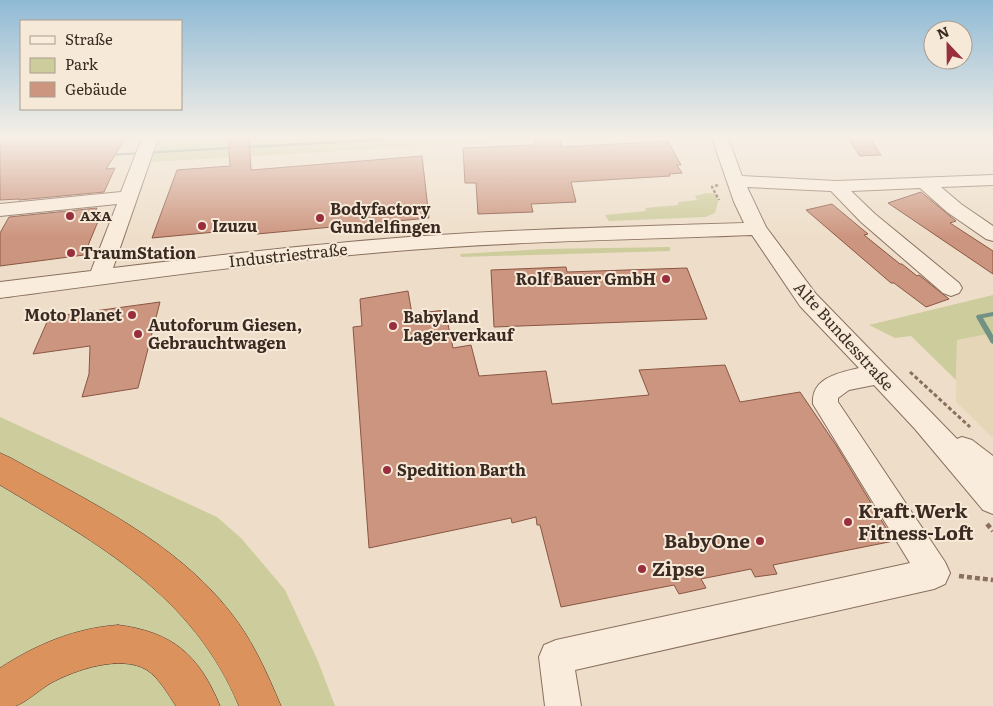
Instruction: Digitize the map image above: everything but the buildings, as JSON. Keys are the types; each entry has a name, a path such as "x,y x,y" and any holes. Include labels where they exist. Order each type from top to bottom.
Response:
{"highway":[{"path":"0,468 103,529 152,563 180,586 210,618 238,658 260,706"},
{"path":"0,693 24,675 68,653 107,645 132,645 160,656 188,685 199,706"}],"street":[{"path":"99,278 138,171"},
{"name":"Alte Bundesstraße","path":"731,171 743,202 757,229 864,377 924,422 991,499"},
{"path":"735,181 836,186 993,180"},
{"path":"925,183 954,208 993,235"},
{"path":"836,186 868,218 951,288"},
{"path":"0,210 129,197"},
{"name":"Industriestraße","path":"0,290 208,263 385,245 446,248 590,234 698,239 757,229"},
{"path":"563,706 556,657 934,574 826,404 826,394 842,382 864,377"}],"path":[{"path":"908,370 972,428"},
{"path":"991,499 993,531"},
{"path":"934,574 993,580"}],"shaded area":[{"path":"993,333 993,438 956,402 957,340"}],"green space":[{"path":"706,193 716,194 718,202 715,213 705,217 609,221 605,215 646,211 645,208 678,205 678,202 697,200 695,196"},
{"path":"670,247 670,251 461,257 460,254 544,249"},
{"path":"993,295 993,333 957,340 956,380 911,336 895,338 869,325"},
{"path":"0,417 217,517 241,538 285,590 318,661 335,706 0,706"}],"waterway":[{"path":"993,314 979,317 993,341"}],"place":[{"name":"AXA","path":"70,216"},
{"name":"Bodyfactory Gundelfingen","path":"320,218"},
{"name":"Izuzu","path":"202,226"},
{"name":"TraumStation","path":"71,253"},
{"name":"Rolf Bauer GmbH","path":"666,279"},
{"name":"Moto Planet","path":"132,315"},
{"name":"Babyland Lagerverkauf","path":"393,326"},
{"name":"Autoforum Giesen, Gebrauchtwagen","path":"138,334"},
{"name":"Spedition Barth","path":"387,470"},
{"name":"Kraft.Werk Fitness-Loft","path":"848,522"},
{"name":"BabyOne","path":"760,541"},
{"name":"Zipse","path":"642,569"}]}
